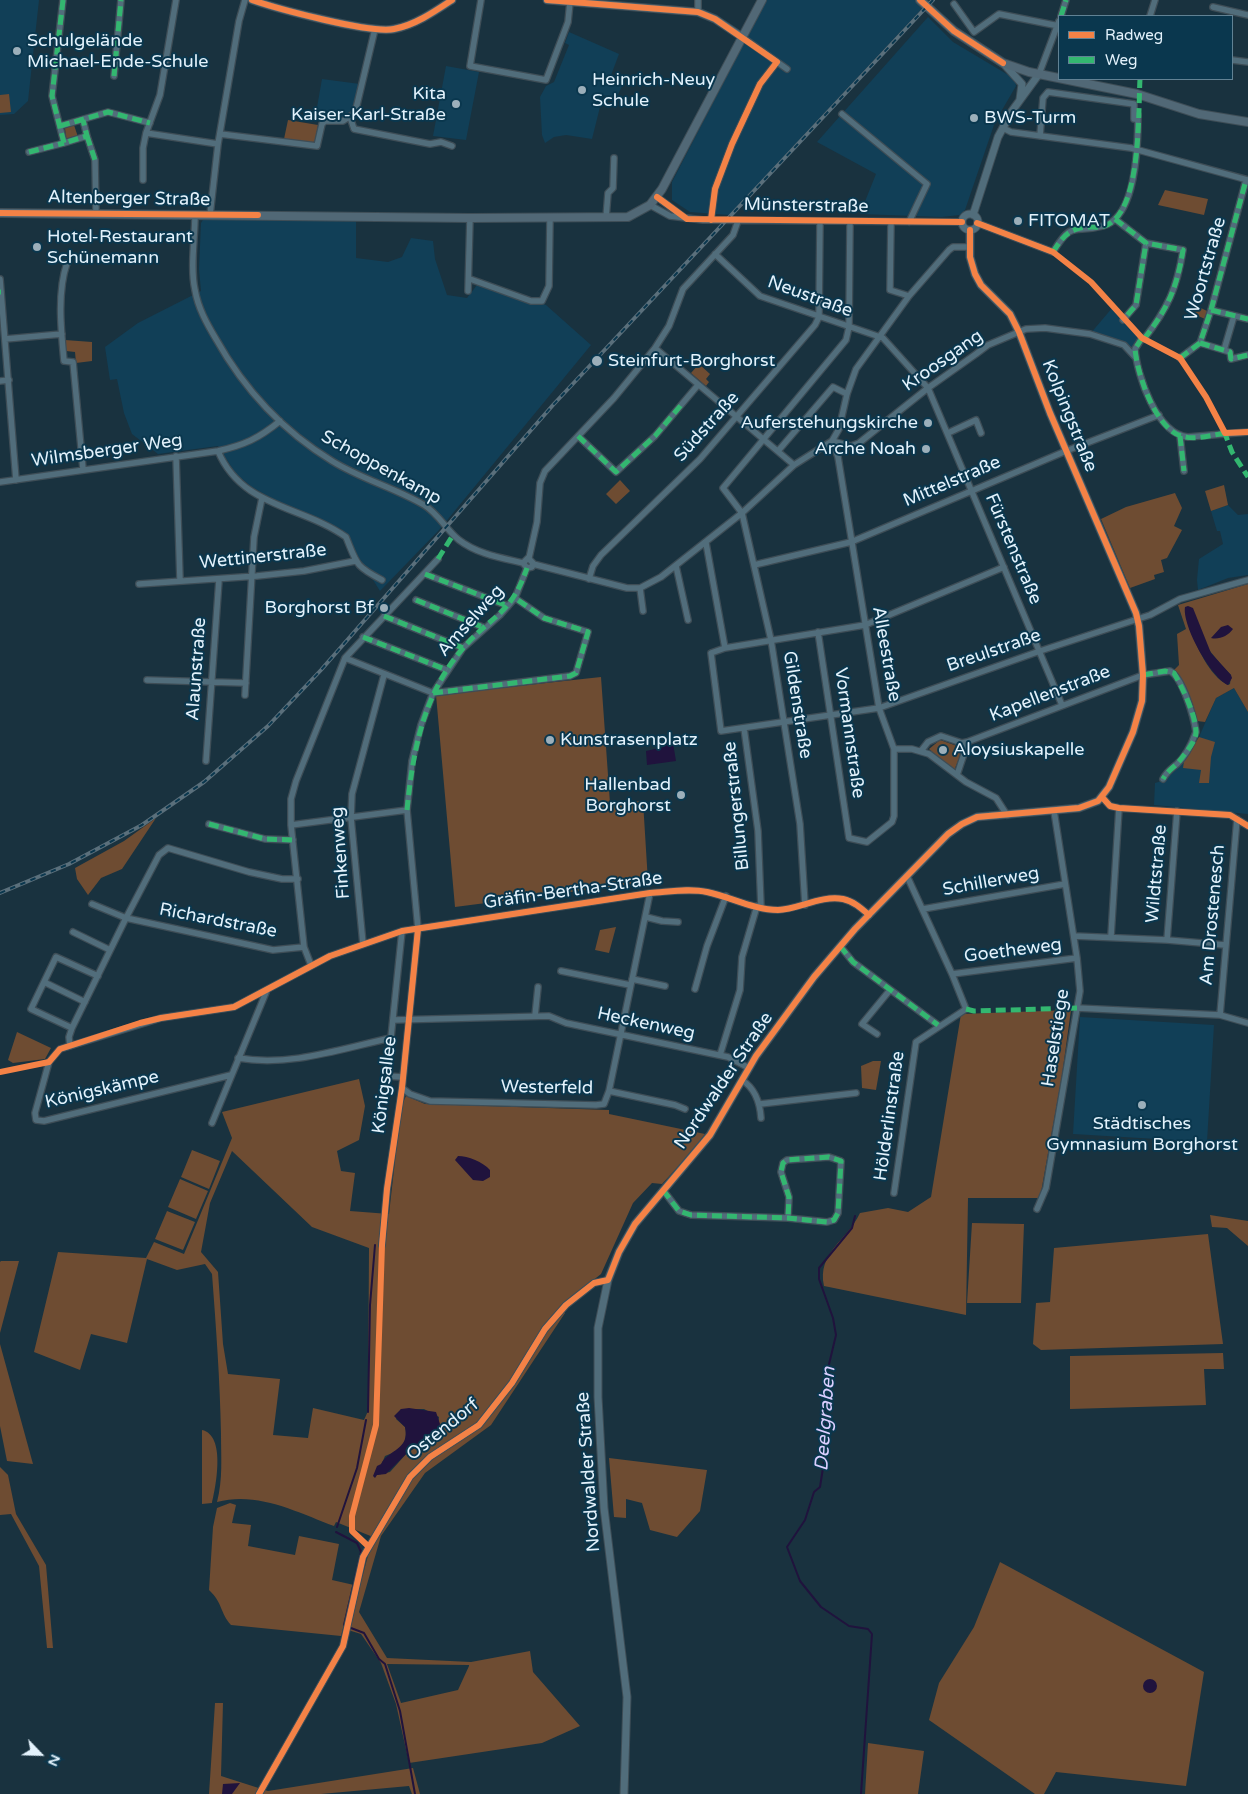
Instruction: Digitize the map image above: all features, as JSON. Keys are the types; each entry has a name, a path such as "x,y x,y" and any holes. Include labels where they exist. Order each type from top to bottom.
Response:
{"main road":[{"name":"Altenberger Straße","path":"0,212 470,218 628,218 650,205 657,197 762,0"},
{"path":"920,0 954,31 1003,63 1058,78"},
{"path":"1069,80 1137,94 1199,114 1248,122"}],"street":[{"path":"63,0 52,101 64,142"},
{"path":"114,76 121,0"},
{"path":"143,180 143,148 146,133 160,95 176,0"},
{"path":"210,215 218,144 239,20 245,0"},
{"path":"252,0 274,7 375,29 395,29 413,23 452,0"},
{"path":"481,0 470,66 546,80 568,22 570,2"},
{"path":"547,0 579,1 698,12 715,19 787,69"},
{"path":"698,0 698,12"},
{"path":"1061,15 1066,0"},
{"path":"1150,15 1155,0"},
{"path":"954,4 974,32 999,14 1058,24"},
{"path":"1213,7 1248,15"},
{"path":"1058,27 1040,74 1019,101 994,148 973,215 977,223 1053,252 1064,234 1080,228 1104,226 1115,219 1128,198 1133,180 1137,150 1138,115"},
{"path":"220,134 317,146 322,124 325,121 330,119 343,121 350,117 358,107 375,29"},
{"path":"1233,60 1248,62"},
{"path":"711,220 715,189 732,144 760,84 777,62"},
{"path":"1003,63 1022,84 1019,101"},
{"path":"1040,136 1043,98 1048,92 1134,104 1134,120 1138,123"},
{"path":"60,126 108,112 150,122"},
{"path":"842,114 927,184 909,222"},
{"path":"350,117 354,129 430,144 442,142 452,146"},
{"path":"83,120 95,160 96,214"},
{"path":"1003,128 1011,132 1137,150 1247,180"},
{"path":"146,133 218,144"},
{"path":"29,152 87,136"},
{"path":"606,218 608,193 613,188 614,158"},
{"name":"Woortstraße","path":"1180,358 1200,343 1247,180"},
{"path":"657,197 687,219"},
{"name":"Münsterstraße","path":"650,205 670,216 687,219 962,222"},
{"name":"Schoppenkamp","path":"195,215 194,289 199,307 230,363 250,389 280,421 333,461 425,506 459,540 488,554 525,565"},
{"path":"973,215 967,215 962,222 964,228 970,230 977,223"},
{"path":"468,290 470,279 470,218"},
{"path":"470,279 532,301 542,301 549,286 550,218"},
{"path":"1115,219 1146,243 1183,250 1176,286 1159,320 1135,349 1143,386 1159,415 1180,436 1184,471"},
{"path":"533,564 529,558 537,522 540,483 552,462 614,398 655,348 672,320 683,289 736,233 738,220"},
{"path":"819,317 820,221"},
{"path":"742,513 722,488 846,340 849,327 850,222"},
{"path":"891,222 890,290 909,296"},
{"name":"Kolpingstraße","path":"970,230 970,247 975,274 981,285 1010,314 1019,332 1066,451 1138,619"},
{"path":"1123,320 1136,305 1146,243"},
{"path":"529,558 524,559 525,565 533,564 616,586 640,588 676,566 742,513 794,466 832,441 840,429 847,394 856,369 909,296 949,250 953,247 970,247"},
{"name":"Neustraße","path":"715,254 753,292 819,317 880,336"},
{"path":"67,263 63,275 62,334 64,361 73,362 83,469"},
{"path":"0,279 16,480"},
{"path":"1211,310 1248,319"},
{"path":"1224,350 1234,316"},
{"name":"Südstraße","path":"589,579 593,566 601,555 700,459 815,325 819,317"},
{"name":"Kroosgang","path":"832,441 851,446 859,443 928,388 988,345 1032,328 1090,334 1124,345 1136,358"},
{"path":"5,339 62,334"},
{"name":"Fürstenstraße","path":"880,336 888,340 928,388 1062,705"},
{"path":"1200,343 1230,352 1231,359 1248,355"},
{"path":"655,348 794,466"},
{"path":"0,381 9,380"},
{"path":"578,436 616,472 655,436 698,385"},
{"path":"778,452 833,387 847,394"},
{"name":"Mittelstraße","path":"754,565 851,542 1066,451 1159,415"},
{"path":"948,433 976,420 981,433"},
{"name":"Wilmsberger Weg","path":"0,482 218,451 242,445 259,437 280,421"},
{"path":"1180,436 1207,436 1248,432"},
{"name":"Alleestraße","path":"832,441 838,457 879,708 894,750 892,822 868,842 849,838"},
{"path":"218,451 224,465 238,482 262,498 340,532 346,537 355,561 361,569 382,580"},
{"path":"176,456 180,580"},
{"path":"245,696 256,523 262,498"},
{"name":"Gildenstraße","path":"742,513 771,640 800,824 805,905"},
{"path":"706,543 725,648 866,625 1004,567"},
{"path":"311,965 304,947 291,825 291,799 296,781 345,658 438,559"},
{"name":"Wettinerstraße","path":"139,584 180,580 219,580 304,571 355,561"},
{"name":"Amselweg","path":"418,929 407,810 412,761 420,725 433,693 463,648 515,598 525,565"},
{"path":"676,566 688,620"},
{"path":"425,574 508,606"},
{"name":"Alaunstraße","path":"206,761 219,580"},
{"name":"Breulstraße","path":"744,728 879,708 1040,651 1138,619 1180,599 1248,580"},
{"path":"640,588 643,611"},
{"path":"345,658 433,693 570,676 576,673 588,632 544,618 515,598"},
{"path":"416,600 485,628"},
{"path":"384,616 463,648"},
{"path":"1138,619 1143,675 1139,714 1109,787 1102,797 1110,806 1119,808 1230,815 1248,826"},
{"name":"Vormannstraße","path":"818,632 849,838"},
{"path":"363,637 447,670"},
{"name":"Billungerstraße","path":"720,1055 740,990 742,957 759,907 758,831 744,728 721,731 711,653 725,648"},
{"name":"Kapellenstraße","path":"968,742 1143,675 1165,671 1174,673 1181,685 1196,732 1189,748 1178,764 1168,770 1163,778"},
{"name":"Finkenweg","path":"363,944 351,818 352,794 359,761 384,675"},
{"path":"147,680 246,683"},
{"path":"920,751 928,742 941,736 962,743 968,742 957,775"},
{"path":"894,750 902,748 929,754 957,775 996,798 1007,815"},
{"name":"Nordwalder Straße","path":"624,1794 628,1697 604,1508 598,1396 598,1328 608,1280 630,1232 710,1135 749,1068 806,987 840,946 948,834 962,824 977,817 1079,808 1093,804 1102,797"},
{"path":"1111,936 1119,808"},
{"path":"291,825 407,810"},
{"name":"Haselstiege","path":"1037,1209 1046,1188 1080,991 1074,936 1054,811"},
{"name":"Wildtstraße","path":"1167,940 1178,811"},
{"name":"Am Drostenesch","path":"1220,1015 1237,819"},
{"path":"209,824 265,839 293,840"},
{"path":"70,1046 69,1038 72,1028 110,950 159,855 168,848 250,872 298,879"},
{"path":"907,876 952,974"},
{"name":"Schillerweg","path":"923,909 1065,884"},
{"name":"Gräfin-Bertha-Straße","path":"49,1062 60,1049 161,1018 227,1009 267,990 311,965 402,931 650,893 704,892 777,910 833,899 844,900 856,905 869,915"},
{"path":"609,1091 650,893"},
{"path":"695,989 707,946 726,896"},
{"name":"Richardstraße","path":"92,904 126,918 273,950 304,947"},
{"path":"646,917 678,922"},
{"name":"Königsallee","path":"382,1245 402,1088 418,929"},
{"name":"Königsallee","path":"402,931 387,1076 402,1077"},
{"path":"73,932 110,950"},
{"path":"1074,936 1111,936 1225,946"},
{"path":"840,946 853,962 938,1025"},
{"path":"72,1028 31,1009 56,957 98,976"},
{"name":"Goetheweg","path":"952,974 1077,958"},
{"path":"561,971 665,986"},
{"name":"Hölderlinstraße","path":"894,1193 916,1042 938,1025 966,1009 952,974"},
{"path":"44,982 85,1002"},
{"path":"535,1016 538,987"},
{"path":"212,1123 267,990"},
{"path":"877,1034 862,1024 890,990"},
{"path":"1077,1008 1220,1015 1248,1023"},
{"name":"Heckenweg","path":"393,1020 549,1016 566,1023 728,1057 749,1068"},
{"path":"238,1058 261,1062 290,1060 390,1038"},
{"name":"Königskämpe","path":"49,1062 35,1113 36,1120 44,1121 232,1075"},
{"path":"742,1080 752,1089 760,1104 761,1118"},
{"name":"Westerfeld","path":"402,1088 410,1094 430,1101 596,1105 604,1104 609,1091 686,1109"},
{"path":"760,1104 856,1093"},
{"path":"663,1190 679,1211 691,1216 788,1218 827,1222 834,1220 838,1213 841,1161 830,1157 787,1160 783,1163 781,1172 789,1197 788,1218"},
{"name":"Ostendorf","path":"259,1794 343,1646 363,1557 410,1477 430,1457 479,1424 512,1383 545,1329 566,1305 594,1282 608,1280"}],"shaded area":[{"name":"Schulgelände Michael-Ende-Schule","path":"0,0 39,0 28,101 14,114 0,115"},
{"path":"766,0 930,0 729,215 690,212 672,200 672,182"},
{"path":"928,17 953,42 1015,79 1016,86 995,122 965,210 960,215 941,217 860,214 876,174 817,142"},
{"name":"Heinrich-Neuy Schule","path":"569,32 619,54 610,78 623,84 616,99 603,95 592,139 566,135 554,137 545,143 542,135 540,97 546,86 554,82 569,45 565,43"},
{"name":"Kita Kaiser-Karl-Straße","path":"446,66 479,72 466,140 433,136"},
{"path":"322,79 360,84 353,111 344,118 316,113"},
{"path":"9,94 11,112 0,113 0,95"},
{"path":"288,120 318,125 315,141 312,143 284,139"},
{"path":"74,125 78,137 66,139 65,128"},
{"path":"1165,190 1208,199 1204,215 1158,205"},
{"path":"206,215 356,217 356,258 388,262 402,257 411,238 433,241 435,259 447,295 467,298 477,285 494,285 546,305 591,345 439,530 380,591 341,529 271,498 252,487 236,474 218,446 158,454 132,434 124,413 117,379 110,380 105,347 138,323 201,291 199,269 201,223"},
{"path":"1193,304 1207,311 1205,319 1187,311"},
{"path":"1113,307 1142,338 1137,344 1136,358 1128,348 1090,334"},
{"path":"65,340 92,342 92,361 76,363 75,352 66,351"},
{"path":"699,364 710,374 706,379 709,382 706,386 691,373"},
{"path":"620,480 630,491 616,504 606,494"},
{"path":"1224,485 1228,505 1211,511 1205,491"},
{"path":"1175,493 1182,508 1174,526 1182,530 1167,558 1161,560 1164,572 1154,575 1155,579 1130,588 1101,519 1126,507"},
{"path":"1228,505 1238,515 1248,514 1248,575 1228,578 1198,590 1199,559 1223,544 1220,531 1217,531 1211,511"},
{"path":"1248,584 1248,712 1234,688 1216,698 1205,722 1197,721 1182,681 1174,670 1179,665 1177,634 1186,629 1178,605","holes":["1189,628 1231,675 1230,684 1228,685 1221,681 1209,668"]},
{"path":"1185,607 1193,608 1211,653 1231,675 1232,678 1228,685 1214,672 1199,650 1185,615"},
{"path":"1228,625 1233,629 1229,634 1220,638 1211,638 1221,627"},
{"path":"601,677 610,803 643,801 648,882 455,907 436,695"},
{"path":"1234,688 1248,712 1248,814 1154,805 1155,783 1165,780 1184,761 1199,737 1216,698"},
{"path":"1199,737 1215,742 1211,757 1209,783 1199,783 1201,770 1183,768 1184,761"},
{"path":"940,740 963,748 954,771 929,749"},
{"path":"667,743 673,743 676,761 647,765 646,751 664,747"},
{"path":"156,818 122,869 101,878 88,895 77,879 75,868 124,841"},
{"path":"616,927 609,953 595,950 600,930"},
{"path":"1071,1010 1062,1075 1040,1198 968,1198 966,1315 824,1286 823,1274 829,1255 860,1213 888,1208 908,1212 931,1197 961,1014"},
{"name":"Städtisches Gymnasium Borghorst","path":"1080,1017 1214,1025 1207,1142 1073,1134"},
{"path":"17,1032 51,1048 45,1059 13,1063 8,1060"},
{"path":"873,1061 881,1061 876,1090 862,1088 861,1066"},
{"path":"359,1079 365,1106 359,1140 337,1151 341,1171 355,1173 350,1211 389,1214 401,1107 406,1096 425,1104 609,1110 609,1114 705,1134 695,1148 662,1184 652,1183 633,1203 601,1274 562,1305 565,1313 491,1425 425,1473 381,1536 359,1612 387,1658 471,1662 530,1651 533,1672 580,1726 542,1743 409,1763 396,1704 381,1663 361,1634 348,1630 373,1537 336,1522 334,1526 291,1509 262,1501 232,1499 217,1502 221,1468 219,1374 212,1274 205,1264 177,1270 147,1259 127,1343 91,1334 80,1370 34,1352 58,1252 146,1258 154,1242 184,1254 232,1138 222,1112","holes":["232,1151 312,1227 369,1248 368,1411 364,1420 313,1408 308,1438 273,1435 280,1379 228,1374 223,1344 218,1272 201,1252 210,1203","401,1409 424,1409 439,1417 437,1433 407,1453 390,1472 377,1475 385,1456 399,1449 406,1438 405,1427 396,1419","387,1664 469,1665 458,1690 401,1703"]},
{"path":"192,1150 220,1161 209,1189 181,1177"},
{"path":"458,1156 471,1158 483,1164 490,1170 490,1177 483,1181 473,1180 455,1160"},
{"path":"180,1179 208,1191 196,1219 168,1207"},
{"path":"167,1211 195,1222 183,1250 155,1239"},
{"path":"1210,1215 1248,1221 1248,1246 1227,1228 1212,1227"},
{"path":"972,1223 1024,1224 1021,1303 967,1303"},
{"path":"1208,1234 1223,1344 1041,1350 1033,1344 1036,1303 1050,1302 1054,1248"},
{"path":"19,1261 0,1333 0,1262"},
{"path":"0,1344 33,1464 7,1461 0,1426"},
{"path":"1223,1353 1224,1369 1204,1369 1206,1405 1070,1409 1070,1356"},
{"path":"409,1408 436,1412 440,1424 437,1433 407,1453 386,1474 377,1475 375,1478 373,1476 377,1466 402,1445 406,1435 405,1427 394,1416 401,1409"},
{"path":"202,1430 209,1434 214,1441 218,1462 212,1503 202,1504"},
{"path":"609,1458 707,1470 700,1511 677,1537 650,1530 642,1503 626,1499 626,1518 614,1517"},
{"path":"0,1467 8,1475 16,1514 46,1565 53,1648 47,1648 39,1566 11,1514 0,1515"},
{"path":"230,1503 236,1505 232,1523 251,1525 248,1546 295,1555 299,1536 339,1544 332,1580 354,1585 341,1636 231,1625 217,1599 209,1590 213,1527 217,1508"},
{"path":"1000,1562 1204,1672 1186,1786 1056,1772 1044,1794 1035,1794 929,1720 939,1683 974,1627"},
{"path":"1150,1679 1155,1681 1157,1686 1155,1691 1150,1693 1145,1691 1143,1686 1145,1681"},
{"path":"215,1703 223,1703 221,1776 268,1791 413,1768 420,1794 412,1794 409,1786 321,1794 209,1794"},
{"path":"868,1743 924,1751 918,1794 865,1794"},
{"path":"240,1783 232,1794 222,1794 223,1784"}],"waterway":[{"name":"Deelgraben","path":"855,1216 852,1228 819,1268 819,1279 833,1318 836,1335 825,1381 825,1455 820,1487 814,1492 805,1520 787,1547 800,1581 821,1607 849,1626 868,1629 872,1634 861,1794"},
{"path":"368,1412 370,1305 375,1245"},
{"path":"337,1527 357,1468 366,1420"},
{"path":"336,1532 357,1543 361,1552 344,1625"},
{"path":"351,1628 364,1633 379,1659 385,1664 400,1711 415,1794"}],"railway":[{"path":"0,893 69,864 142,825 204,782 268,726 321,670 553,405 933,0"}],"marked path":[{"path":"63,0 52,96 64,143 87,136 83,120"},
{"path":"114,76 121,0"},
{"path":"1061,15 1066,0"},
{"path":"1053,252 1060,241 1072,231 1082,228 1102,227 1116,218 1125,203 1132,183 1136,160 1140,80"},
{"path":"60,126 108,112 150,123"},
{"path":"87,136 95,160"},
{"path":"29,152 64,143"},
{"path":"1180,358 1200,343 1211,310 1246,180"},
{"path":"1115,219 1146,243 1136,305 1123,320"},
{"path":"1144,339 1170,297 1178,276 1183,250 1146,243"},
{"path":"1211,310 1248,319"},
{"path":"1142,338 1135,349 1139,372 1149,398 1163,422 1172,431 1181,436 1199,438 1228,433"},
{"path":"1200,343 1230,352 1231,359 1248,355"},
{"path":"578,436 616,472 655,436 682,404"},
{"path":"1224,431 1232,452 1248,477"},
{"path":"1180,436 1184,471"},
{"path":"438,559 453,535"},
{"path":"407,810 413,766 422,724 439,684 450,665 464,647 500,613 514,596 527,568"},
{"path":"425,574 508,606"},
{"path":"433,693 570,676 576,673 588,632 544,618 515,598"},
{"path":"416,600 485,628"},
{"path":"384,616 463,648"},
{"path":"363,637 447,670"},
{"path":"1143,675 1165,671 1174,673 1194,718 1196,735 1191,746 1163,779"},
{"path":"209,824 265,839 293,840"},
{"path":"840,946 853,962 938,1025"},
{"path":"966,1009 974,1011 1077,1008"},
{"path":"663,1190 679,1211 691,1215 788,1218 827,1222 834,1220 838,1213 841,1161 829,1157 787,1160 783,1163 781,1172 789,1197 788,1218"}],"cycle path":[{"path":"252,0 324,20 382,30 394,29 417,21 452,0"},
{"path":"547,0 698,12 715,19 777,62 760,84 732,144 715,189 711,220"},
{"path":"920,0 954,31 1003,63"},
{"path":"657,197 687,219 962,222"},
{"path":"0,213 258,215"},
{"path":"977,223 1053,252 1091,282 1142,338 1180,358 1206,397 1225,433 1248,432"},
{"path":"259,1794 343,1646 363,1557 410,1477 430,1457 479,1425 512,1383 545,1329 566,1305 594,1283 608,1280 619,1252 635,1224 710,1135 756,1056 814,977 855,929 948,834 962,824 977,817 1079,808 1098,801 1109,787 1133,732 1142,701 1143,675 1139,626 1136,613 1050,413 1019,332 1010,314 981,285 975,274 970,257 970,230"},
{"path":"1102,797 1110,806 1119,808 1230,815 1248,826"},
{"path":"0,1072 49,1062 60,1049 140,1023 234,1007 330,956 402,931 650,893 686,890 707,892 751,906 778,910 818,900 843,899 854,903 869,915"},
{"path":"368,1546 352,1531 352,1516 376,1425 382,1245 387,1189 402,1088 418,929"}],"place":[{"name":"Schulgelände Michael-Ende-Schule","path":"17,51"},
{"name":"Heinrich-Neuy Schule","path":"582,90"},
{"name":"Kita Kaiser-Karl-Straße","path":"456,104"},
{"name":"BWS-Turm","path":"974,118"},
{"name":"FITOMAT","path":"1018,221"},
{"name":"Hotel-Restaurant Schünemann","path":"37,247"},
{"name":"Steinfurt-Borghorst","path":"597,361"},
{"name":"Auferstehungskirche","path":"928,423"},
{"name":"Arche Noah","path":"926,449"},
{"name":"Borghorst Bf","path":"384,608"},
{"name":"Kunstrasenplatz","path":"550,740"},
{"name":"Aloysiuskapelle","path":"943,750"},
{"name":"Hallenbad Borghorst","path":"681,795"},
{"name":"Städtisches Gymnasium Borghorst","path":"1142,1105"}]}
